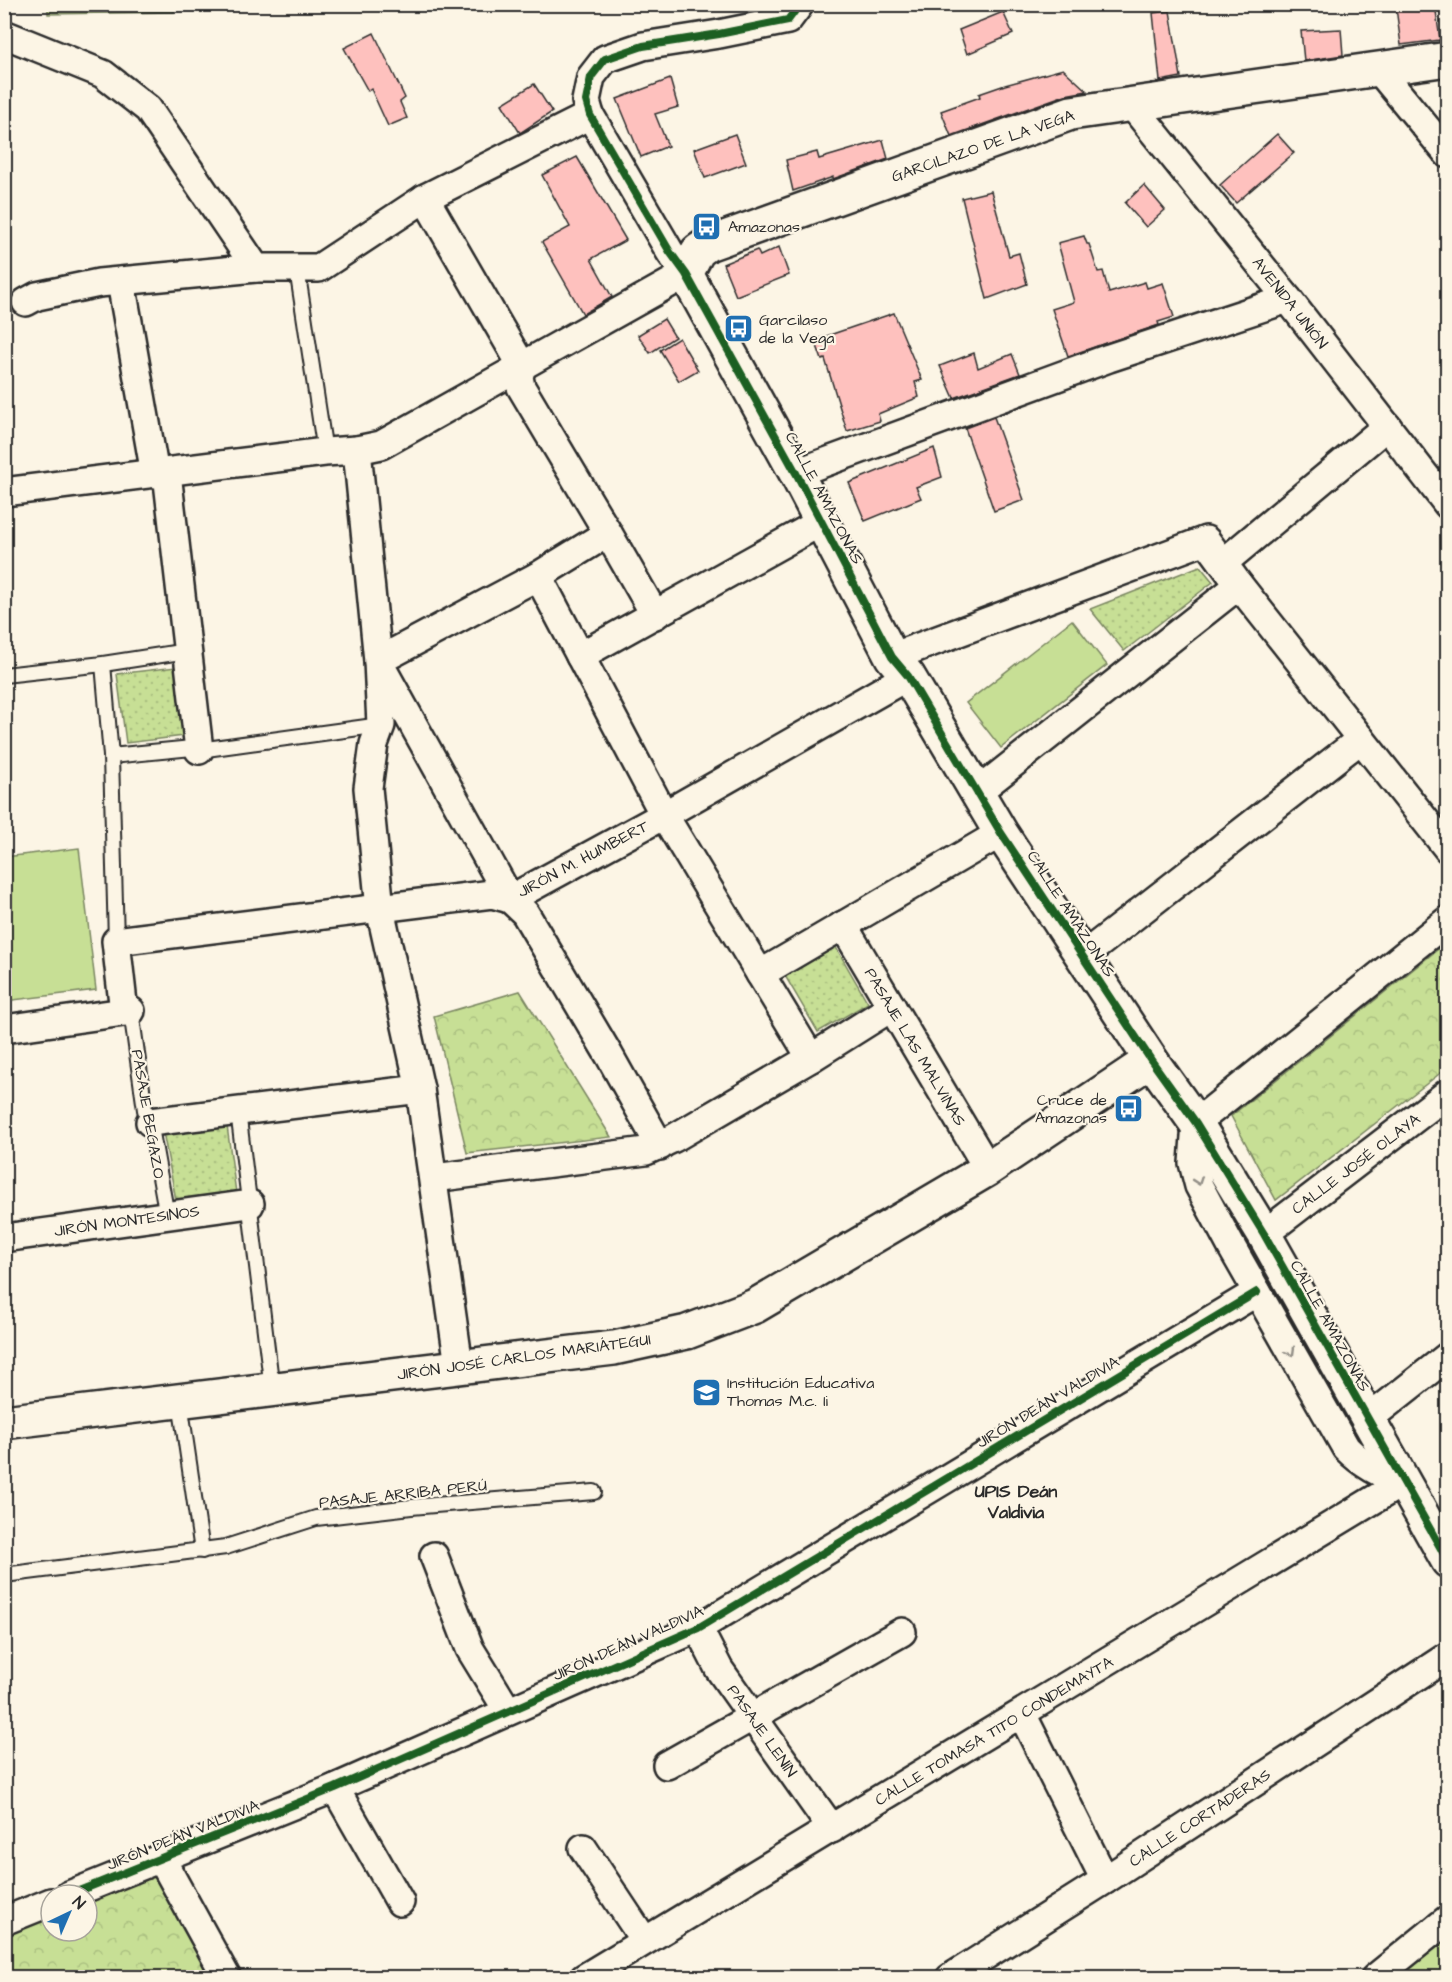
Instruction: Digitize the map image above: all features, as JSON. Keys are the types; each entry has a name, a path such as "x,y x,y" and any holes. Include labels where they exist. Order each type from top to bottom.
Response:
{"street":[{"path":"4,492 357,450 381,445 686,274 670,252 588,108 591,77 605,59 643,46 788,20 800,4"},
{"path":"4,34 103,74 148,109 255,268"},
{"name":"GARCILAZO DE LA VEGA","path":"686,274 698,251 708,244 1071,113 1448,59"},
{"path":"1378,69 1448,154"},
{"name":"AVENIDA UNIÓN","path":"1131,104 1288,299 1448,505"},
{"path":"26,302 36,296 99,283 255,268 319,268 425,198 588,108"},
{"path":"425,198 522,366 519,377 521,387 655,615"},
{"name":"CALLE AMAZONAS","path":"686,274 900,667 1001,833 1151,1060 1196,1123 1264,1234 1448,1561"},
{"path":"121,282 161,474 199,750"},
{"path":"796,473 1109,358 1288,299"},
{"path":"1387,426 1223,563 1448,849"},
{"path":"357,450 378,661 381,725 374,744 368,788 380,909 420,1089 459,1366"},
{"path":"580,656 821,522"},
{"path":"378,661 538,576 608,532"},
{"name":"JIRÓN M. HUMBERT","path":"116,941 492,894 510,899 664,815 900,667 1206,540 1223,563"},
{"path":"538,576 664,815 811,1058"},
{"path":"976,793 1239,585"},
{"path":"378,661 510,899 525,913 660,1146"},
{"path":"1082,957 1361,739"},
{"path":"760,974 1001,833"},
{"path":"1403,1482 1371,1469 1346,1448 1199,1186 1193,1163 1196,1123 1448,920"},
{"name":"PASAJE LAS MALVINAS","path":"843,925 988,1169"},
{"name":"PASAJE BEGAZO","path":"116,941 128,1012"},
{"path":"434,1178 646,1151 660,1146 811,1058 892,1007"},
{"path":"4,1029 128,1012"},
{"name":"JIRÓN JOSÉ CARLOS MARIÁTEGUI","path":"4,1422 635,1344 687,1332 755,1305 988,1169 1151,1060"},
{"path":"150,1122 420,1089"},
{"name":"CALLE JOSÉ OLAYA","path":"1264,1234 1448,1093"},
{"name":"JIRÓN MONTESINOS","path":"4,1238 250,1204"},
{"name":"JIRÓN DEÁN VALDIVIA","path":"99,1883 335,1788 698,1628 1257,1292"},
{"path":"1367,1420 1448,1356"},
{"name":"CALLE TOMASA TITO CONDEMAYTA","path":"584,1977 1403,1482"},
{"path":"434,1556 470,1648 508,1711"},
{"name":"PASAJE LENÍN","path":"698,1628 719,1669 832,1829"},
{"path":"667,1765 902,1632"},
{"name":"CALLE CORTADERAS","path":"950,1977 1105,1880 1448,1656"},
{"path":"1022,1714 1105,1880"},
{"path":"335,1788 400,1902"},
{"path":"583,1848 644,1940"},
{"path":"162,1858 227,1977"},
{"path":"4,1921 39,1907"},
{"path":"1376,1977 1448,1919"}],"lane":[{"path":"297,269 325,452"},
{"path":"4,675 103,664 187,651"},
{"path":"103,664 111,756 116,941"},
{"path":"111,756 192,748 199,750 381,725"},
{"name":"PASAJE BEGAZO","path":"128,1012 167,1216"},
{"path":"238,1111 272,1389"},
{"path":"180,1402 202,1551"},
{"name":"PASAJE ARRIBA PERÚ","path":"4,1575 226,1547 316,1518 411,1507 594,1492"}],"green space":[{"path":"48,5 174,5 174,12 48,14"},
{"path":"1200,566 1213,582 1124,651 1090,609"},
{"path":"1072,620 1107,665 1001,748 966,703"},
{"path":"176,667 184,736 126,743 117,674"},
{"path":"79,848 96,990 5,1001 5,857"},
{"path":"1447,942 1447,1068 1276,1200 1231,1116"},
{"path":"834,944 868,1003 818,1032 784,974"},
{"path":"520,991 611,1137 467,1153 434,1016"},
{"path":"227,1126 236,1193 176,1200 163,1132"},
{"path":"113,1866 160,1877 185,1932 196,1933 219,1978 5,1978 5,1911 39,1897 39,1943 99,1943 99,1883 72,1883"},
{"path":"1447,1939 1447,1977 1400,1977"}],"building":[{"path":"1435,4 1440,40 1401,45 1396,8"},
{"path":"1170,11 1181,77 1160,81 1153,13"},
{"path":"1003,12 1013,34 967,54 959,30"},
{"path":"1341,29 1343,55 1304,61 1301,31"},
{"path":"374,33 405,98 400,102 407,118 388,126 371,89 368,91 344,48"},
{"path":"1063,69 1087,91 1065,95 951,136 941,111 1005,85"},
{"path":"670,79 678,107 655,114 668,146 641,157 617,99"},
{"path":"534,84 552,112 520,133 502,104"},
{"path":"735,134 746,163 705,178 694,149"},
{"path":"1277,134 1294,153 1236,203 1220,185"},
{"path":"883,140 888,159 793,191 786,160 817,152 819,159"},
{"path":"577,157 626,240 591,259 612,297 583,314 542,242 570,227 542,175"},
{"path":"1144,185 1165,210 1146,227 1125,203"},
{"path":"991,191 1009,256 1019,253 1027,284 987,299 962,198"},
{"path":"1084,236 1098,272 1103,271 1109,293 1145,282 1147,288 1163,283 1174,317 1158,322 1159,325 1068,356 1052,309 1074,302 1058,243"},
{"path":"779,247 789,275 736,296 723,264 757,250 760,256"},
{"path":"894,313 922,380 915,382 919,397 878,414 880,421 847,431 825,359 822,360 815,340"},
{"path":"664,319 675,337 650,353 638,335"},
{"path":"679,338 698,370 679,381 660,350"},
{"path":"974,353 978,368 1012,354 1020,374 954,398 940,366"},
{"path":"994,417 1024,500 994,511 965,428"},
{"path":"934,448 942,477 916,487 921,498 865,521 849,483"}],"cycle path":[{"path":"800,4 788,20 643,46 605,59 591,77 586,101 590,115 670,252 686,274 796,473 892,657 908,676 1001,833 1151,1060 1196,1123 1264,1234 1448,1561"},
{"path":"99,1883 335,1788 698,1628 1257,1292"}],"place":[{"name":"Amazonas","path":"707,227"},
{"name":"Garcilaso de la Vega","path":"738,329"},
{"name":"Cruce de Amazonas","path":"1128,1109"},
{"name":"Institución Educativa Thomas M.c. Ii","path":"706,1392"}],"district":[{"name":"UPIS Deán Valdivia","path":"1016,1501"}]}
